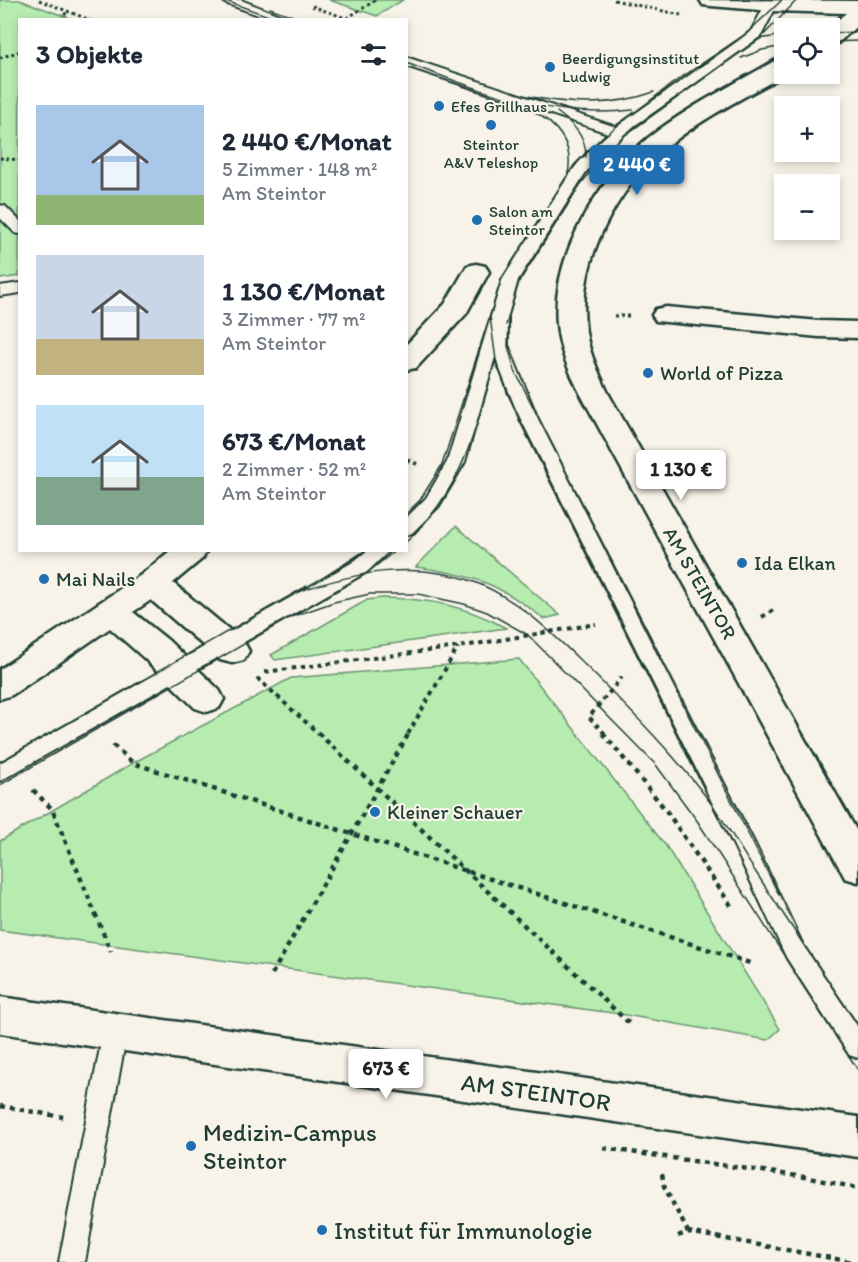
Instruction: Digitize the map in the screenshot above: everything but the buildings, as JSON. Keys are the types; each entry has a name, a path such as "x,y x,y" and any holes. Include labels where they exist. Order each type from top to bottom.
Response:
{"street":[{"path":"711,0 858,7"},
{"path":"769,3 790,18"},
{"name":"AM STEINTOR","path":"774,71 692,118 656,144 628,172 605,204 576,265 570,301 572,337 578,361 594,393 858,867"},
{"path":"408,360 456,308 476,272"},
{"path":"666,315 819,329 858,330"},
{"path":"0,686 152,583 190,552"},
{"path":"152,583 228,648"},
{"path":"111,611 207,699"},
{"name":"AM STEINTOR","path":"0,1016 858,1137"}],"lane":[{"path":"229,0 280,18"},
{"path":"408,527 433,502 456,462 505,292 514,271 580,169 618,132 756,33 769,3"},
{"path":"408,62 618,132"},
{"path":"0,210 18,228"},
{"path":"0,291 18,288"},
{"path":"500,315 500,345 515,386 629,619 745,846 795,952 858,1047"},
{"path":"0,773 178,671 228,648 360,567 379,552"},
{"path":"72,1262 115,1032"}],"path":[{"path":"39,0 86,18"},
{"path":"304,4 347,18 376,0"},
{"path":"614,0 684,16"},
{"path":"62,18 68,10"},
{"path":"0,58 18,52"},
{"path":"0,158 18,160"},
{"path":"629,619 458,647 253,674 378,787 630,1024"},
{"path":"272,974 458,647"},
{"path":"623,675 590,717 627,757 659,797 735,911"},
{"path":"108,740 133,763 750,963"},
{"path":"29,785 52,809 111,952"},
{"path":"0,1106 99,1122"},
{"path":"662,1174 664,1186 688,1232"},
{"path":"804,1178 858,1188"},
{"path":"678,1236 688,1232 853,1262"}],"green space":[{"path":"0,0 20,0 69,18 18,18 18,276 0,279"},
{"path":"329,0 403,0 377,16"},
{"path":"456,526 560,615 544,619 513,597 485,582 454,573 416,567"},
{"path":"382,598 446,605 476,614 506,628 275,660 271,655 367,600"},
{"path":"519,659 666,846 780,1029 768,1040 620,1014 0,930 0,841 133,763 291,678"}],"tram line":[{"path":"223,0 274,18"},
{"path":"585,153 673,83 747,33 782,0"},
{"path":"760,39 797,0"},
{"path":"270,8 298,18"},
{"path":"840,33 858,32"},
{"path":"760,39 774,37"},
{"path":"506,325 519,282 581,184 604,154 635,126 760,39"},
{"path":"840,42 858,41"},
{"path":"741,58 774,48"},
{"path":"408,64 490,93 544,107 602,112 633,110"},
{"path":"527,96 591,103 622,100 654,92"},
{"path":"532,110 549,122 562,136 568,153 568,174"},
{"path":"557,112 577,131 584,143 585,153"},
{"path":"408,512 420,500 442,465 502,278 567,176 585,153"},
{"path":"585,153 586,157"},
{"path":"490,317 496,360"},
{"path":"509,317 508,346 515,371 779,895"},
{"path":"408,540 426,522 454,480 473,435 496,360"},
{"path":"496,360 508,395 706,790"},
{"path":"326,576 363,552"},
{"path":"364,575 393,552"},
{"path":"364,575 405,570 427,571 469,580 518,606 561,642 621,701 699,788 719,814 858,1025"},
{"path":"0,785 364,575"},
{"path":"300,591 364,575"},
{"path":"0,762 307,586"},
{"path":"294,616 334,602 370,594 418,594 464,604 487,612 528,635 656,765 698,822 858,1070"},
{"path":"740,861 764,912"}],"place":[{"name":"Beerdigungsinstitut Ludwig","path":"550,67"},
{"name":"Efes Grillhaus","path":"439,106"},
{"name":"Steintor A&V Teleshop","path":"491,125"},
{"name":"Salon am Steintor","path":"477,220"},
{"name":"World of Pizza","path":"648,373"},
{"name":"Ida Elkan","path":"742,563"},
{"name":"Mai Nails","path":"44,579"},
{"name":"Kleiner Schauer","path":"375,812"},
{"name":"Medizin-Campus Steintor","path":"191,1146"},
{"name":"Institut für Immunologie","path":"322,1230"}]}
